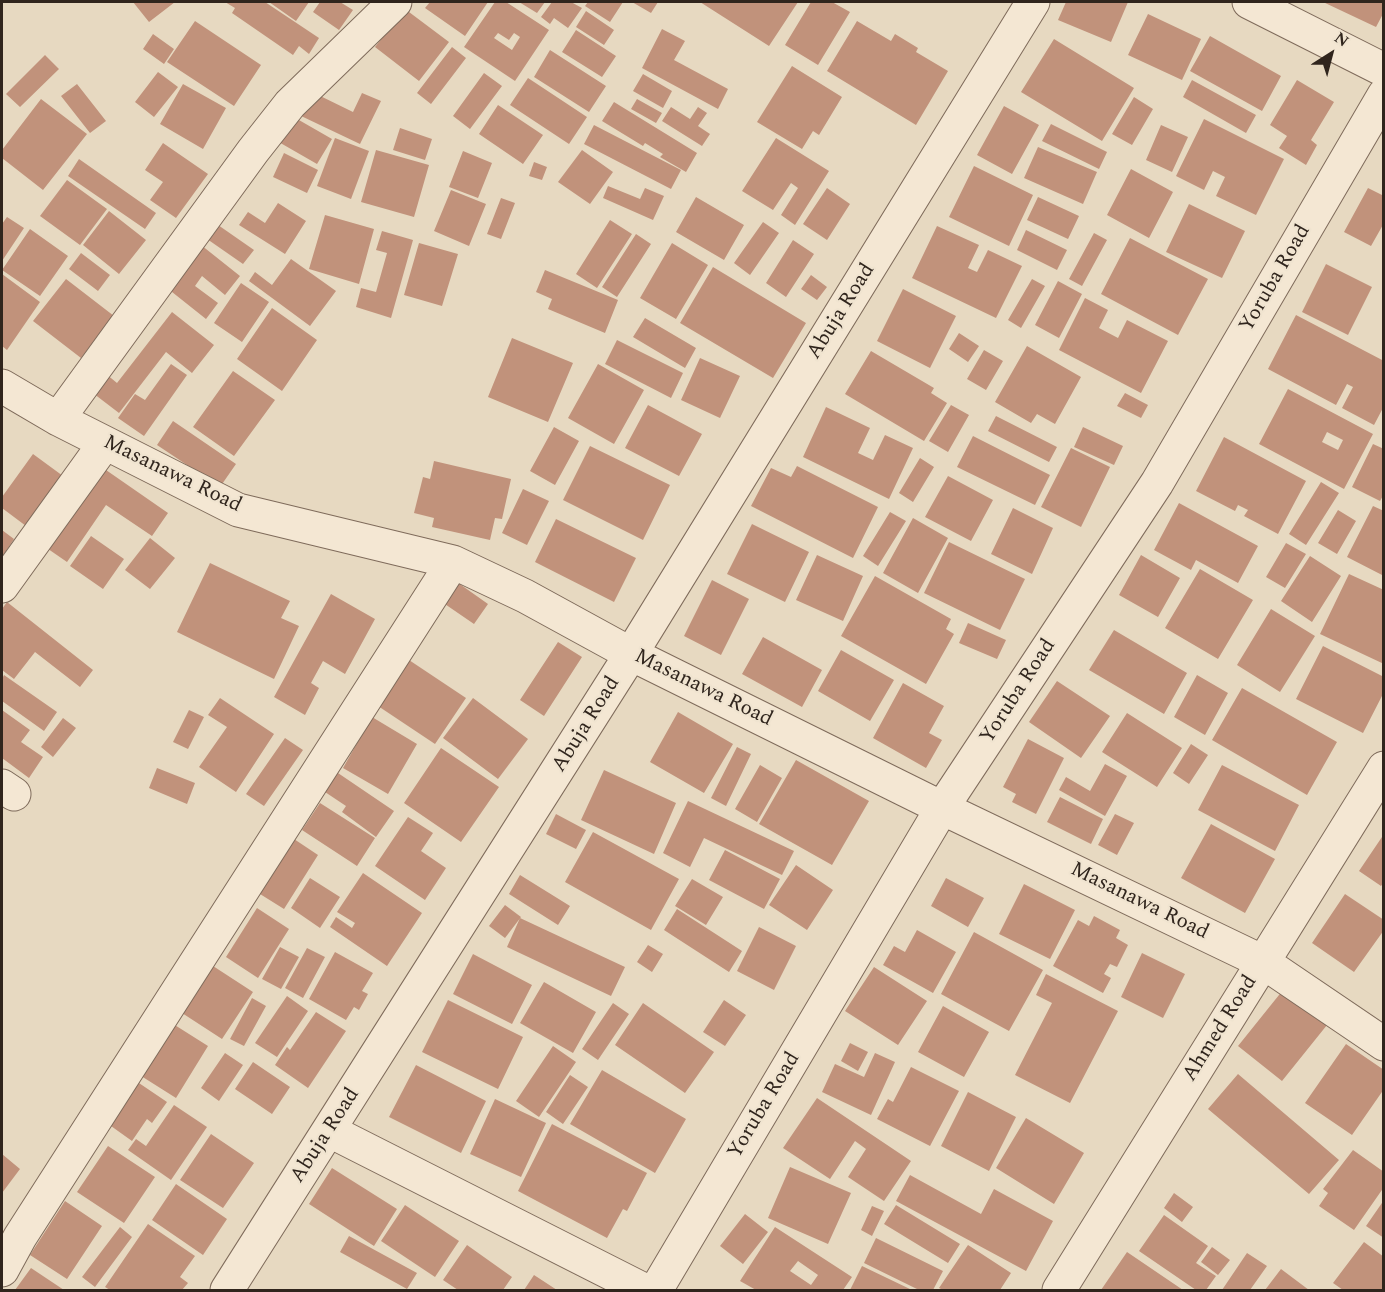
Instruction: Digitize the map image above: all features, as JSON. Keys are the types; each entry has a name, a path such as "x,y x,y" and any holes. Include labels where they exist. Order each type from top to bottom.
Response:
{"street":[{"path":"58,419 252,151 290,104 395,2"},
{"name":"Abuja Road","path":"227,1290 631,654 1033,2"},
{"path":"1249,2 1383,70"},
{"name":"Yoruba Road","path":"656,1290 942,808 1157,483 1383,95"},
{"name":"Masanawa Road","path":"2,386 58,419 228,505 453,562 525,596 631,654 942,808 1263,962 1383,1044"},
{"path":"2,586 105,443"},
{"path":"2,1270 20,1237 453,562"},
{"name":"Ahmed Road","path":"1059,1290 1383,768"},
{"path":"330,1131 644,1290"}],"building":[{"path":"133,2 175,2 149,22"},
{"path":"225,2 265,2 319,38 309,54 299,46 293,55 232,13 235,8"},
{"path":"269,2 309,2 296,21"},
{"path":"320,2 340,2 353,10 339,30 313,12"},
{"path":"430,2 488,2 465,36 425,8"},
{"path":"495,2 506,2 549,30 515,81 464,47","holes":["498,33 509,40 514,33 520,37 512,50 494,38"]},
{"path":"519,2 545,2 537,13"},
{"path":"552,2 571,2 582,8 568,28 554,18 550,24 541,17"},
{"path":"588,2 623,2 610,22 585,6"},
{"path":"632,2 658,2 651,13"},
{"path":"700,2 798,2 769,46"},
{"path":"811,2 832,2 850,12 818,65 785,45"},
{"path":"1066,2 1128,2 1111,42 1058,20"},
{"path":"1323,2 1384,2 1384,12 1376,27"},
{"path":"405,9 449,42 419,81 375,47"},
{"path":"586,11 614,30 604,45 576,27"},
{"path":"1148,14 1201,39 1182,80 1128,55"},
{"path":"195,21 261,65 234,106 167,62"},
{"path":"857,21 891,41 895,34 918,48 916,52 948,71 916,125 827,71"},
{"path":"662,29 685,41 674,60 728,89 718,109 642,68"},
{"path":"576,30 616,56 602,77 562,52"},
{"path":"153,34 174,49 164,64 143,49"},
{"path":"1210,36 1281,76 1262,111 1190,71"},
{"path":"1054,39 1134,88 1102,141 1021,92"},
{"path":"452,47 466,58 431,104 417,93"},
{"path":"550,50 606,86 589,112 534,77"},
{"path":"45,55 59,69 20,107 6,94"},
{"path":"792,66 842,97 819,135 813,131 802,149 757,122"},
{"path":"158,72 178,87 154,117 135,102"},
{"path":"484,73 502,86 470,129 453,116"},
{"path":"643,74 672,91 663,108 633,91"},
{"path":"528,78 587,117 569,144 510,105"},
{"path":"1192,80 1256,115 1246,133 1183,97"},
{"path":"1297,80 1334,102 1311,140 1317,145 1306,165 1279,148 1287,136 1270,125"},
{"path":"77,84 106,121 90,133 61,96"},
{"path":"183,84 226,108 203,149 160,124"},
{"path":"310,91 353,112 362,93 381,101 360,144 299,115"},
{"path":"1134,97 1153,109 1132,145 1112,134"},
{"path":"41,99 87,134 43,190 2,158 2,150"},
{"path":"637,99 662,113 656,123 631,109"},
{"path":"614,102 697,153 686,172 660,157 663,154 645,143 643,146 602,121"},
{"path":"498,105 543,135 523,164 479,134"},
{"path":"1004,106 1039,125 1012,174 977,155"},
{"path":"671,107 690,119 698,107 707,113 698,126 710,134 702,146 662,121"},
{"path":"285,112 332,139 317,164 270,137"},
{"path":"1204,119 1284,159 1256,215 1216,196 1225,177 1213,171 1204,190 1176,176"},
{"path":"1051,124 1107,152 1099,169 1042,141"},
{"path":"594,125 681,170 671,189 584,144"},
{"path":"1161,125 1188,137 1172,172 1146,160"},
{"path":"400,128 432,139 425,160 393,150"},
{"path":"335,138 369,151 351,199 317,186"},
{"path":"776,138 829,171 795,225 781,215 798,188 791,183 773,210 742,191"},
{"path":"163,143 208,174 176,218 150,200 163,182 145,170"},
{"path":"1038,147 1097,172 1083,204 1024,178"},
{"path":"376,150 429,165 414,217 361,202"},
{"path":"582,150 613,172 590,204 558,182"},
{"path":"463,151 492,163 478,198 449,187"},
{"path":"284,153 318,170 307,193 273,177"},
{"path":"79,159 156,213 145,229 68,176"},
{"path":"534,162 547,167 542,180 529,176"},
{"path":"974,166 1033,195 1009,246 949,217"},
{"path":"1131,169 1173,192 1149,238 1107,215"},
{"path":"67,180 107,209 80,245 40,216"},
{"path":"608,186 640,199 645,188 664,196 653,220 603,198"},
{"path":"827,188 850,204 827,240 803,224"},
{"path":"1368,188 1384,196 1384,223 1371,246 1344,232"},
{"path":"451,190 486,204 469,246 434,231"},
{"path":"696,197 744,225 724,260 676,232"},
{"path":"1038,197 1079,216 1068,239 1027,220"},
{"path":"501,198 515,203 501,239 487,234"},
{"path":"278,203 306,221 285,254 239,225 248,212 265,223"},
{"path":"1189,204 1245,231 1222,278 1166,252"},
{"path":"109,211 146,240 119,274 83,245"},
{"path":"325,215 374,229 359,284 309,269"},
{"path":"7,217 24,228 2,261 2,224"},
{"path":"208,218 254,250 243,264 197,232"},
{"path":"610,220 632,234 597,288 576,274"},
{"path":"763,222 779,233 750,275 734,263"},
{"path":"937,226 979,245 968,268 977,272 988,250 1022,266 996,318 912,278"},
{"path":"30,229 68,256 40,296 2,270"},
{"path":"1026,230 1067,250 1057,270 1017,250"},
{"path":"382,231 413,240 391,318 356,307 361,288 376,292 387,253 376,250"},
{"path":"1094,233 1107,240 1082,286 1069,279"},
{"path":"636,234 651,244 617,297 602,287"},
{"path":"1130,238 1208,279 1178,335 1101,294"},
{"path":"793,240 814,254 786,297 766,283"},
{"path":"419,243 458,254 442,306 404,295"},
{"path":"672,243 708,265 676,319 640,298"},
{"path":"201,245 240,276 225,295 202,276 195,286 218,303 206,319 167,288"},
{"path":"81,253 110,275 98,291 69,269"},
{"path":"291,259 336,291 310,326 249,281 255,272 272,285"},
{"path":"1326,264 1372,287 1348,335 1302,312"},
{"path":"713,267 806,323 773,378 680,323"},
{"path":"545,270 618,300 605,333 548,309 552,299 536,292"},
{"path":"2,274 40,302 7,350 2,346"},
{"path":"811,275 827,287 817,300 801,289"},
{"path":"66,279 114,316 81,358 33,321"},
{"path":"1032,279 1045,286 1021,328 1008,320"},
{"path":"1058,281 1082,294 1059,338 1035,325"},
{"path":"241,283 269,302 242,342 214,323"},
{"path":"903,289 956,316 930,368 877,341"},
{"path":"1085,298 1108,310 1099,328 1118,338 1127,320 1168,341 1141,393 1059,350"},
{"path":"272,308 317,340 282,391 237,359"},
{"path":"172,312 214,345 192,373 166,352 119,413 85,387 100,369 117,383"},
{"path":"1296,315 1384,361 1384,406 1374,425 1342,408 1353,387 1347,384 1336,405 1268,369"},
{"path":"645,318 696,348 685,368 633,337"},
{"path":"959,333 979,346 968,362 949,349"},
{"path":"512,338 573,363 548,422 488,397"},
{"path":"617,340 683,373 671,398 605,364"},
{"path":"1027,346 1081,377 1055,424 1037,414 1031,423 995,402"},
{"path":"984,350 1003,361 986,390 967,379"},
{"path":"871,351 934,388 931,393 947,403 924,441 845,394"},
{"path":"700,358 740,376 720,418 681,400"},
{"path":"171,364 187,375 144,436 118,418 135,394 145,400"},
{"path":"598,364 644,390 614,444 568,418"},
{"path":"233,371 275,400 234,456 193,427"},
{"path":"1288,389 1373,434 1344,489 1259,444","holes":["1327,432 1343,440 1338,450 1322,442"]},
{"path":"1125,393 1148,405 1141,418 1117,406"},
{"path":"648,405 702,434 679,476 625,448"},
{"path":"951,405 969,415 948,452 929,441"},
{"path":"826,407 870,428 858,453 873,460 885,435 913,448 889,499 803,457"},
{"path":"996,416 1057,447 1049,462 988,431"},
{"path":"173,421 236,464 220,487 157,445"},
{"path":"554,427 579,441 555,485 530,471"},
{"path":"1083,427 1123,446 1114,465 1074,447"},
{"path":"973,436 1050,475 1035,505 957,467"},
{"path":"1224,437 1306,481 1278,534 1244,516 1248,510 1238,505 1235,511 1196,491"},
{"path":"1373,444 1384,449 1384,494 1380,501 1352,487"},
{"path":"590,446 670,485 643,540 563,500"},
{"path":"1071,448 1110,467 1081,527 1041,507"},
{"path":"33,454 63,476 26,526 2,508 2,497"},
{"path":"920,458 934,467 913,502 899,493"},
{"path":"93,461 168,513 152,536 106,505 67,562 38,542"},
{"path":"434,461 511,479 502,519 495,518 490,540 432,527 434,518 414,513 423,477 430,479"},
{"path":"797,466 878,507 853,558 751,506 771,468 791,477"},
{"path":"948,476 993,500 971,541 925,517"},
{"path":"1321,482 1339,493 1306,545 1289,534"},
{"path":"523,489 549,501 527,545 502,533"},
{"path":"1179,503 1258,546 1238,583 1196,560 1191,570 1154,550"},
{"path":"1373,506 1384,511 1384,576 1347,557"},
{"path":"1013,508 1053,528 1032,574 991,554"},
{"path":"1338,510 1356,521 1337,554 1318,543"},
{"path":"890,512 906,521 878,566 863,556"},
{"path":"913,518 948,538 918,593 883,573"},
{"path":"556,519 636,558 614,602 535,562"},
{"path":"752,524 809,552 785,602 727,574"},
{"path":"2,530 14,539 2,557"},
{"path":"91,536 124,559 103,589 70,566"},
{"path":"150,538 175,558 150,589 125,570"},
{"path":"949,542 1025,579 1000,630 924,593"},
{"path":"1286,543 1306,554 1285,588 1266,577"},
{"path":"817,555 863,576 843,621 796,600"},
{"path":"1141,555 1180,578 1158,617 1119,595"},
{"path":"1310,556 1341,576 1312,622 1281,601"},
{"path":"210,563 290,601 281,618 299,626 274,679 177,632"},
{"path":"1200,569 1253,600 1218,659 1165,628"},
{"path":"1349,574 1384,590 1384,664 1320,634"},
{"path":"875,576 951,619 946,629 954,634 926,684 841,636"},
{"path":"454,580 488,604 474,624 439,600"},
{"path":"712,580 749,599 721,655 684,636"},
{"path":"331,594 375,619 345,674 323,661 311,683 319,688 305,715 274,697"},
{"path":"7,602 93,670 80,687 35,652 14,679 2,670 2,609"},
{"path":"1271,609 1315,636 1280,692 1237,665"},
{"path":"968,623 1006,640 997,659 959,643"},
{"path":"1114,630 1187,673 1164,714 1089,670"},
{"path":"763,637 822,670 802,707 742,674"},
{"path":"558,642 582,657 544,716 520,700"},
{"path":"1323,646 1384,677 1384,692 1363,733 1296,699"},
{"path":"841,650 894,680 870,721 818,691"},
{"path":"409,660 466,698 435,744 378,706"},
{"path":"4,675 57,712 44,731 2,701"},
{"path":"1197,675 1228,693 1205,735 1174,717"},
{"path":"1057,681 1110,716 1081,758 1029,722"},
{"path":"903,683 944,706 929,733 942,740 926,768 873,738"},
{"path":"1242,688 1337,742 1307,795 1212,740"},
{"path":"220,698 274,734 236,792 199,767 227,727 208,715"},
{"path":"473,698 528,739 498,779 443,738"},
{"path":"2,710 30,730 21,742 43,757 29,778 2,758"},
{"path":"189,710 204,717 188,749 173,742"},
{"path":"678,712 733,744 704,793 650,762"},
{"path":"1127,713 1182,748 1157,787 1102,752"},
{"path":"372,717 417,744 388,794 343,768"},
{"path":"63,718 76,728 53,757 41,747"},
{"path":"285,738 303,750 264,806 246,794"},
{"path":"1028,739 1064,758 1036,814 1012,802 1016,794 1003,787"},
{"path":"1191,744 1208,755 1189,784 1173,773"},
{"path":"737,747 751,754 726,806 711,798"},
{"path":"441,748 499,787 461,842 404,803"},
{"path":"796,760 869,801 832,865 759,824"},
{"path":"1105,764 1127,776 1105,816 1059,790 1066,777 1090,791"},
{"path":"760,765 782,778 757,822 735,809"},
{"path":"1222,765 1299,805 1275,851 1198,810"},
{"path":"157,768 195,783 187,804 149,788"},
{"path":"604,770 676,803 654,854 581,820"},
{"path":"335,771 394,811 376,837 342,812 346,806 322,790"},
{"path":"1060,797 1103,819 1091,844 1047,822"},
{"path":"688,801 794,851 782,875 704,838 690,867 663,853"},
{"path":"320,803 375,838 357,866 302,830"},
{"path":"556,814 586,830 576,849 546,834"},
{"path":"1115,814 1134,823 1117,855 1098,845"},
{"path":"408,817 433,833 421,851 446,868 425,900 375,866"},
{"path":"1211,824 1275,859 1245,913 1181,878"},
{"path":"593,832 679,879 651,930 565,882"},
{"path":"1384,834 1384,882 1381,886 1359,871"},
{"path":"294,839 318,855 284,909 260,894"},
{"path":"725,850 780,879 764,909 709,880"},
{"path":"796,865 833,890 807,930 769,905"},
{"path":"363,873 422,913 387,966 330,927 336,917 352,928 355,923 337,912"},
{"path":"520,875 570,906 558,925 509,894"},
{"path":"310,878 340,897 320,928 291,908"},
{"path":"946,878 984,898 968,927 931,906"},
{"path":"692,879 723,897 706,925 675,906"},
{"path":"1024,884 1075,910 1050,959 999,934"},
{"path":"1345,894 1384,920 1384,930 1354,972 1312,943"},
{"path":"505,905 521,917 505,938 489,926"},
{"path":"257,908 289,929 258,978 226,957"},
{"path":"677,909 742,951 729,972 664,930"},
{"path":"1094,916 1120,930 1116,938 1128,945 1117,967 1110,964 1104,974 1111,978 1103,993 1053,966 1078,920 1089,926"},
{"path":"520,918 625,967 611,996 507,947"},
{"path":"759,927 796,946 774,990 737,971"},
{"path":"917,930 956,952 933,993 883,965 894,946 905,952"},
{"path":"974,932 1043,970 1009,1031 941,994"},
{"path":"648,945 663,954 652,972 637,962"},
{"path":"280,947 299,957 281,989 262,979"},
{"path":"307,948 325,957 303,998 285,988"},
{"path":"335,952 373,973 362,991 368,994 359,1010 354,1007 346,1020 309,999"},
{"path":"1142,953 1185,974 1163,1018 1121,997"},
{"path":"473,954 532,985 512,1024 453,994"},
{"path":"213,966 253,992 222,1039 182,1013"},
{"path":"874,967 927,1001 898,1045 845,1011"},
{"path":"1046,974 1118,1011 1070,1103 1015,1075 1052,1003 1036,995"},
{"path":"544,982 596,1012 573,1053 520,1023"},
{"path":"1283,990 1327,1025 1282,1081 1238,1046"},
{"path":"287,996 308,1011 277,1057 255,1043"},
{"path":"252,998 266,1006 244,1046 230,1039"},
{"path":"448,1000 523,1037 498,1089 422,1052"},
{"path":"724,1000 746,1015 725,1046 703,1032"},
{"path":"613,1003 629,1014 598,1060 582,1049"},
{"path":"643,1003 714,1052 685,1093 615,1045"},
{"path":"943,1006 989,1032 964,1077 918,1052"},
{"path":"316,1012 346,1031 308,1088 275,1065 287,1047 290,1050"},
{"path":"170,1022 208,1046 176,1098 138,1074"},
{"path":"850,1043 868,1052 858,1071 841,1061"},
{"path":"1346,1044 1384,1070 1384,1089 1352,1135 1305,1103"},
{"path":"553,1046 576,1062 539,1117 516,1101"},
{"path":"225,1053 243,1065 219,1101 201,1088"},
{"path":"875,1053 895,1062 871,1115 822,1092 835,1064 864,1077"},
{"path":"253,1062 290,1087 272,1114 235,1089"},
{"path":"416,1065 486,1101 461,1153 389,1117"},
{"path":"911,1067 959,1091 930,1146 877,1119 888,1099 893,1102"},
{"path":"602,1070 686,1119 655,1173 570,1124"},
{"path":"1238,1074 1339,1160 1309,1194 1208,1109"},
{"path":"570,1075 588,1087 563,1124 546,1112"},
{"path":"133,1079 167,1102 152,1123 147,1119 132,1141 104,1121"},
{"path":"968,1092 1016,1117 989,1171 941,1146"},
{"path":"817,1098 911,1161 884,1201 848,1177 866,1149 855,1141 830,1179 783,1148"},
{"path":"495,1099 546,1123 521,1177 470,1154"},
{"path":"174,1105 207,1127 171,1180 128,1150 136,1139 146,1146"},
{"path":"1026,1118 1084,1153 1054,1204 996,1168"},
{"path":"552,1124 647,1173 627,1211 623,1209 607,1238 518,1191"},
{"path":"211,1134 254,1163 223,1208 180,1180"},
{"path":"108,1146 155,1177 124,1223 77,1192"},
{"path":"1353,1150 1384,1172 1384,1187 1354,1230 1319,1206 1328,1193 1323,1189"},
{"path":"2,1154 20,1169 2,1193"},
{"path":"790,1167 851,1193 828,1244 768,1218"},
{"path":"332,1168 397,1209 374,1246 309,1204"},
{"path":"910,1175 981,1214 994,1189 1053,1221 1026,1271 896,1201"},
{"path":"176,1184 227,1219 203,1255 152,1220"},
{"path":"1174,1193 1193,1207 1182,1222 1164,1208"},
{"path":"1384,1200 1384,1238 1366,1226"},
{"path":"65,1201 102,1226 67,1279 30,1255"},
{"path":"405,1205 459,1241 435,1277 381,1241"},
{"path":"896,1205 960,1244 948,1263 884,1224"},
{"path":"872,1206 884,1211 872,1236 861,1230"},
{"path":"745,1214 768,1232 743,1264 720,1246"},
{"path":"1164,1215 1208,1246 1196,1263 1216,1276 1206,1290 1196,1290 1139,1251"},
{"path":"148,1224 195,1256 180,1277 188,1283 182,1290 110,1290 105,1287"},
{"path":"120,1227 132,1237 95,1287 82,1277"},
{"path":"775,1227 852,1277 843,1290 756,1290 740,1281","holes":["798,1261 818,1275 811,1285 790,1271"]},
{"path":"349,1236 417,1273 407,1289 340,1252"},
{"path":"876,1238 943,1271 933,1290 919,1290 864,1263"},
{"path":"1364,1242 1384,1257 1384,1290 1343,1290 1333,1283"},
{"path":"467,1245 512,1277 503,1290 458,1290 443,1280"},
{"path":"968,1245 1011,1273 1000,1290 943,1290 939,1288"},
{"path":"1212,1247 1230,1260 1218,1275 1201,1262"},
{"path":"1127,1252 1183,1290 1101,1290"},
{"path":"1247,1253 1267,1266 1250,1290 1222,1290"},
{"path":"862,1266 912,1290 850,1290"},
{"path":"31,1268 64,1290 15,1290"},
{"path":"1281,1269 1309,1290 1265,1290"},
{"path":"534,1275 557,1290 524,1290"}]}
